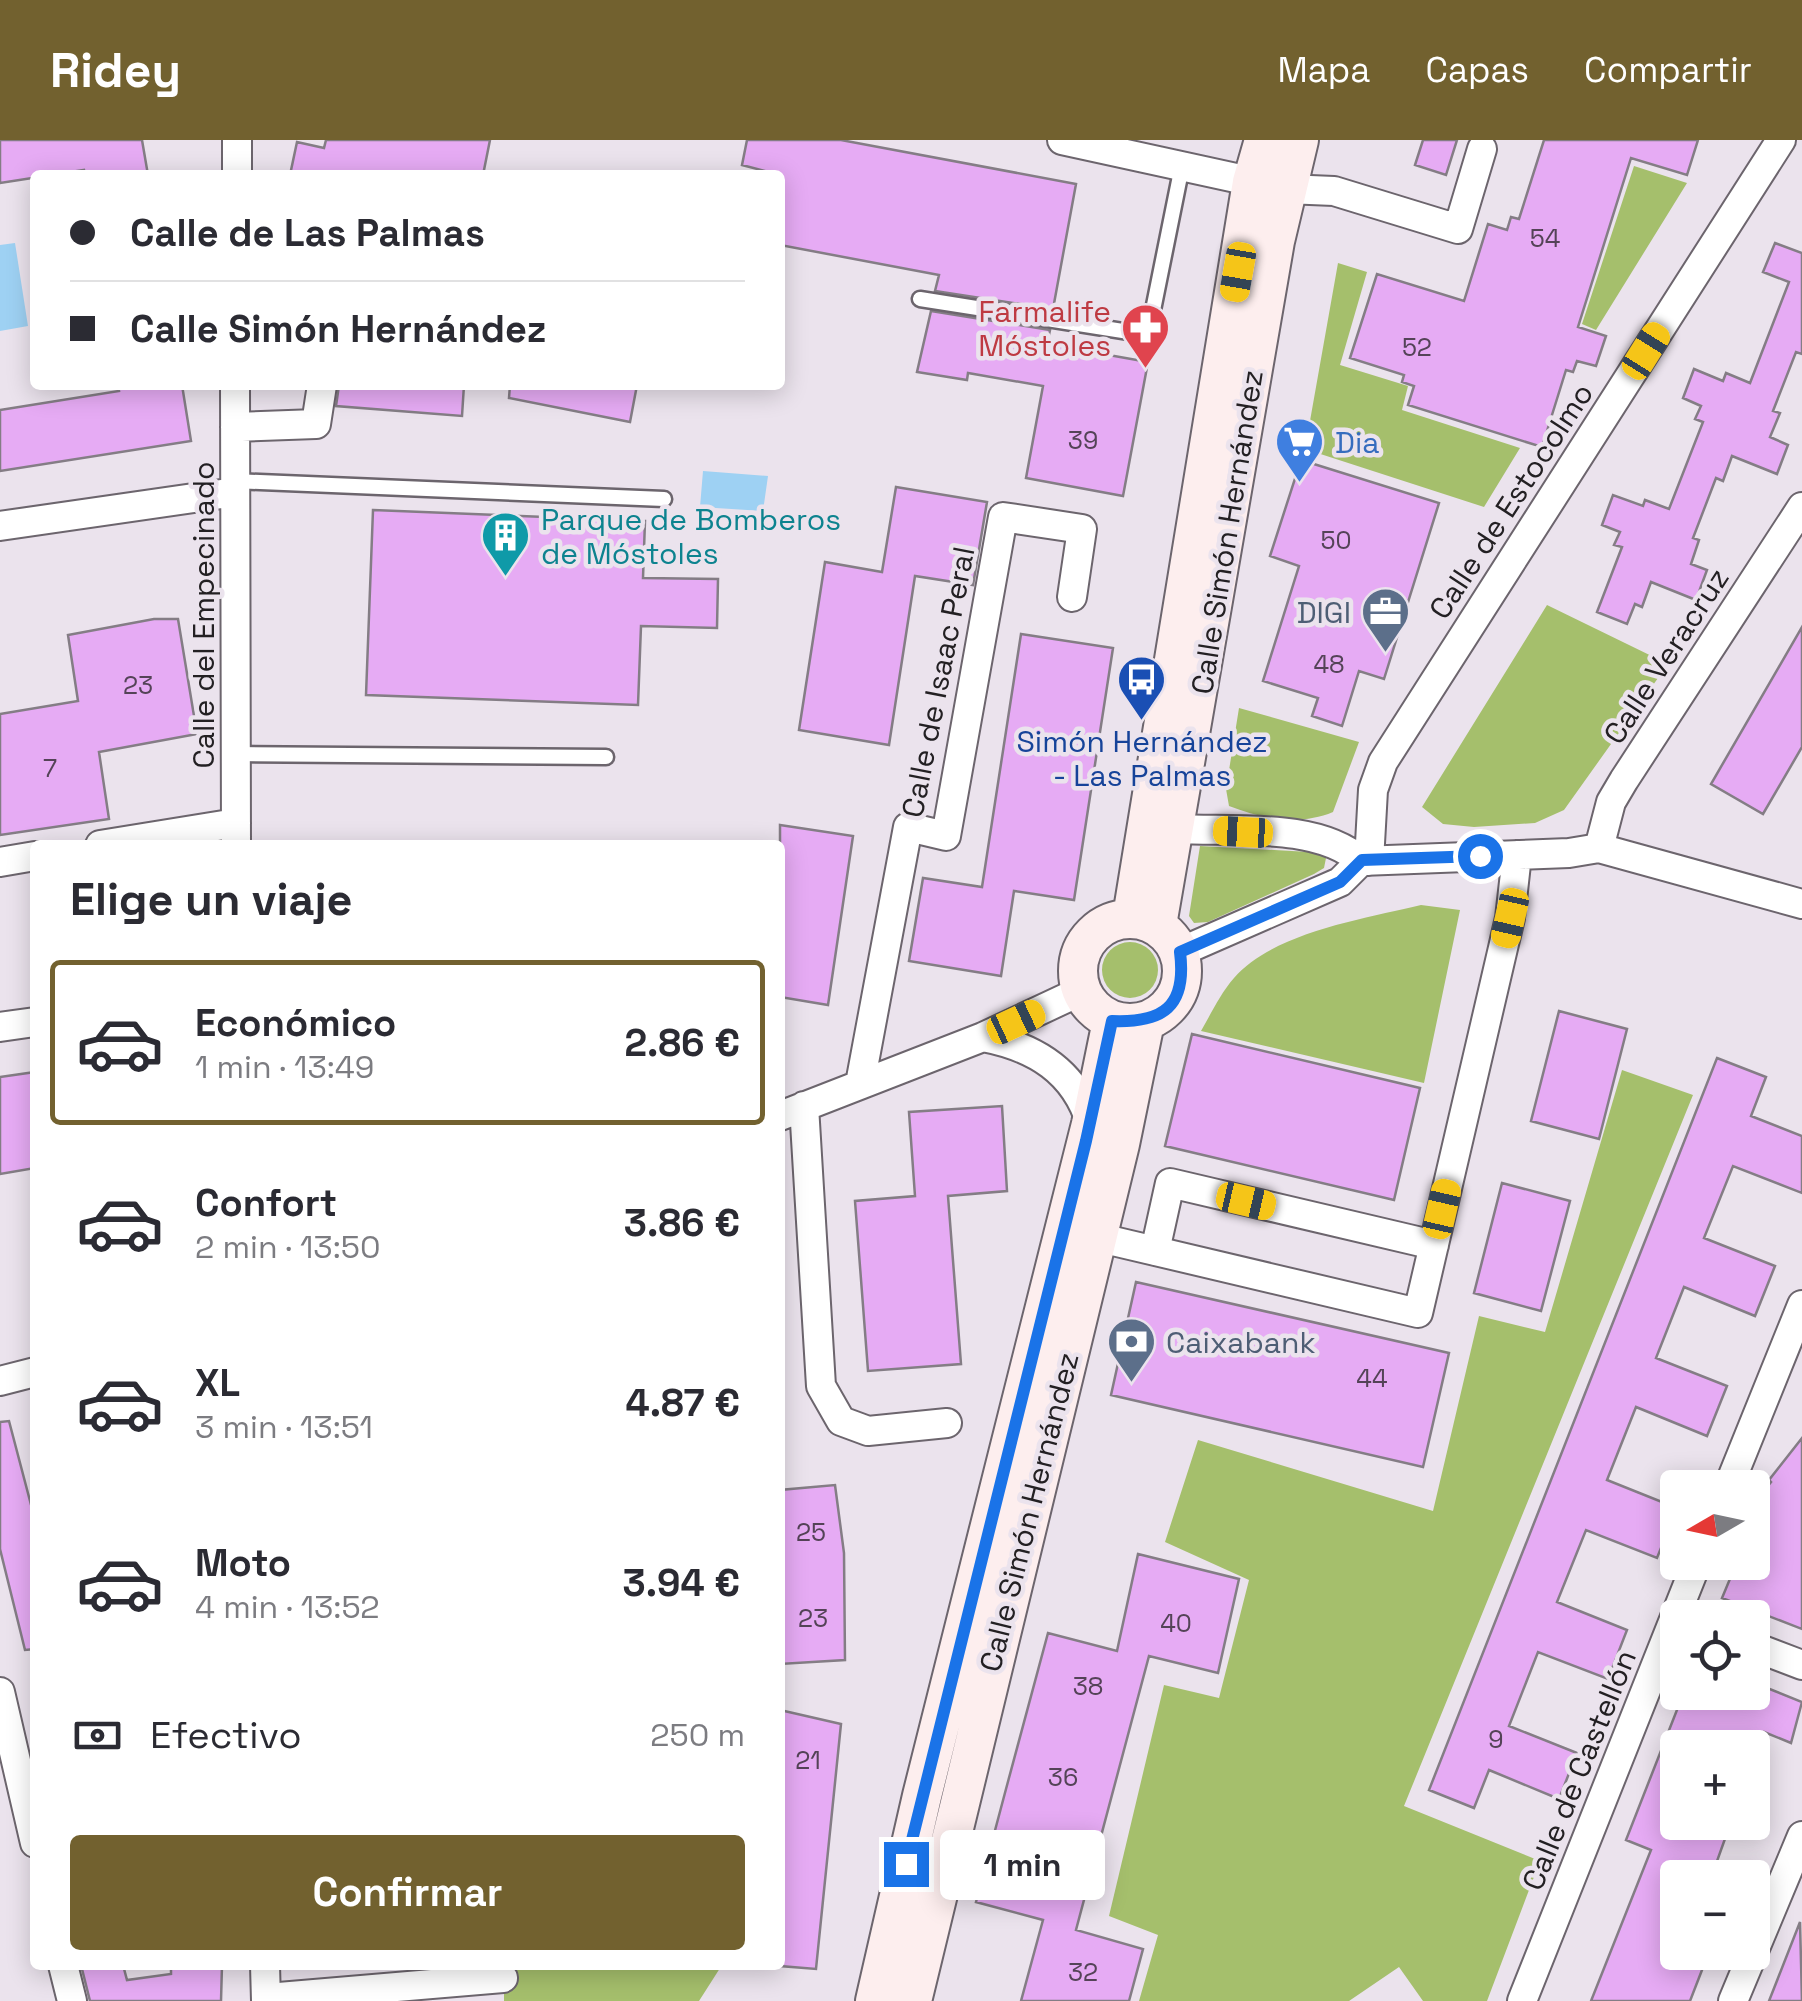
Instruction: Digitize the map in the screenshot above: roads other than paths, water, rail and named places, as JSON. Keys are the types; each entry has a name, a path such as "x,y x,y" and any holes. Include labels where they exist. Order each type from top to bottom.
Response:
{"street":[{"path":"237,140 237,170"},
{"path":"1062,140 1269,185 1334,191 1458,230 1482,149"},
{"name":"Calle Simón Hernández","path":"1156,931 1176,828 1269,185 1264,140"},
{"name":"Calle Simón Hernández","path":"1156,931 1269,185 1299,140"},
{"name":"Calle de Estocolmo","path":"1365,860 1374,790 1383,762 1781,140"},
{"name":"Calle del Empecinado","path":"235,390 236,834"},
{"path":"234,427 316,424 321,390"},
{"path":"0,526 235,487"},
{"name":"Calle Veracruz","path":"1599,848 1611,802 1624,780 1802,507"},
{"name":"Calle de Isaac Peral","path":"860,1084 908,827 946,836 1004,517 1082,529 1072,597"},
{"path":"1176,828 1293,835 1344,845 1365,860 1599,848 1802,904"},
{"path":"162,840 236,834"},
{"path":"1096,1237 1418,1313 1510,918 1516,855"},
{"path":"0,862 30,857"},
{"path":"1156,931 1183,976 1174,1001 1128,1021 1096,1012 1082,991 1077,968 1084,945 1096,930 1113,920 1156,931 1340,882 1365,860"},
{"path":"947,1423 868,1431 842,1421 821,1386 792,1112 983,1037 1082,991"},
{"name":"Calle Simón Hernández","path":"875,2001 922,1796 1090,1124 1128,1021"},
{"name":"Calle Simón Hernández","path":"912,2001 1096,1237 1128,1021"},
{"path":"0,1028 30,1023"},
{"path":"983,1037 1029,1049 1056,1067 1072,1084 1090,1124"},
{"path":"1155,1251 1170,1183 1434,1245"},
{"path":"1736,1470 1802,1305"},
{"path":"1779,1368 1802,1386"},
{"path":"0,1381 30,1373"},
{"path":"1770,1653 1802,1665"},
{"name":"Calle de Castellón","path":"1522,2001 1660,1657"},
{"path":"0,1692 30,1821"},
{"path":"1733,2001 1798,1857"},
{"path":"64,1970 72,2001"},
{"path":"264,1970 266,2000 502,1978"}],"lane":[{"path":"920,299 1148,336 1182,166"},
{"path":"235,487 664,498"},
{"path":"236,754 606,758"}],"water":[{"path":"15,243 28,326 0,331 0,245"},
{"path":"703,471 768,476 763,511 700,507"}],"place":[{"name":"Farmalife Móstoles","path":"1146,370"},
{"name":"Dia","path":"1300,484"},
{"name":"Parque de Bomberos de Móstoles","path":"506,578"},
{"name":"DIGI","path":"1386,654"},
{"name":"Simón Hernández - Las Palmas","path":"1142,722"},
{"name":"Caixabank","path":"1131,1384"}]}
